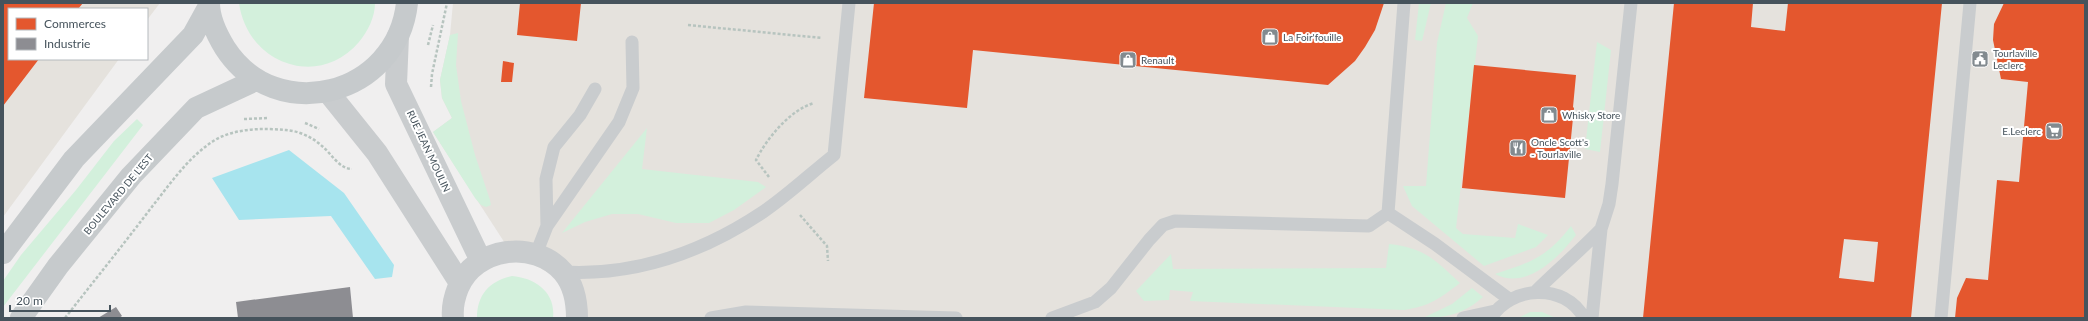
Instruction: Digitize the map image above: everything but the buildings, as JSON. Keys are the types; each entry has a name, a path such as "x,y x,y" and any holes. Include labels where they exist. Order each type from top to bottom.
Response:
{"main road":[{"path":"209,5 217,35 233,60 256,80 279,90 303,94 328,92 357,81 381,62 398,36 410,4"},
{"path":"3,253 74,159 193,35 209,5"},
{"name":"BOULEVARD DE L'EST","path":"21,318 58,266 131,176 196,108 256,80"}],"street":[{"name":"RUE JEAN MOULIN","path":"398,36 396,84 482,261"},
{"path":"328,92 377,153 460,283"},
{"path":"453,318 454,298 460,283 470,271 482,261 495,254 510,251 536,254 563,272 572,286 577,304 577,318"}],"lane":[{"path":"563,272 602,273 636,267 678,256 714,240 763,212 834,155 849,3"},
{"path":"1388,213 1404,3"},
{"path":"1592,318 1601,229 1609,204 1612,184 1631,3"},
{"path":"1941,318 1970,3"},
{"path":"536,254 547,226 619,122 633,88 632,42"},
{"path":"547,226 546,179 554,147 580,115 594,89"},
{"path":"1388,213 1435,244 1510,299"},
{"path":"1052,318 1095,302 1112,288 1149,240 1163,225 1176,221 1369,226 1388,213"},
{"path":"1535,292 1556,271 1584,247 1601,229"},
{"path":"1463,318 1493,314 1510,299 1522,294 1535,292 1553,294 1569,302 1584,318"},
{"path":"711,318 746,312 956,318"}],"path":[{"path":"432,93 432,74 447,3"},
{"path":"688,25 846,40"},
{"path":"65,318 178,174 199,151 216,139 230,133 243,131 265,129 294,131 304,134 322,146 342,166 348,169 358,167"}],"shaded area":[{"path":"3,3 160,3 148,19 148,8 8,8 8,60 118,60 3,217"},
{"path":"453,3 2085,3 2085,318 577,318 572,286 510,251 433,132 452,118 442,98 440,80 450,35"}],"green space":[{"path":"239,3 375,3 374,13 370,24 359,42 342,57 324,65 305,67 287,63 270,54 255,41 245,24"},
{"path":"1419,3 1431,3 1422,41 1415,40"},
{"path":"1446,3 1473,3 1467,18 1478,36 1456,228 1463,234 1515,238 1518,224 1548,235 1536,247 1484,266 1412,206 1403,186 1426,186 1437,43"},
{"path":"458,33 456,65 461,101 475,155 490,200 491,205 486,207 481,205 475,198 433,132 452,118 442,98 440,80 450,35"},
{"path":"1597,42 1611,50 1600,152 1585,149"},
{"path":"137,119 143,125 3,307 3,281 21,255 76,190 114,141"},
{"path":"647,128 642,169 758,182 766,187 734,210 709,223 676,223 638,214 612,214 585,222 562,233"},
{"path":"1571,226 1576,235 1561,253 1541,269 1530,275 1518,278 1507,278 1495,274 1529,262 1546,252"},
{"path":"1389,244 1412,249 1429,256 1460,283 1428,304 1404,310 1190,301 1193,292 1170,290 1169,300 1144,301 1136,291 1171,254 1173,269 1386,268"},
{"path":"512,276 529,280 542,288 551,301 553,318 477,318 479,302 486,290 497,281"},
{"path":"1472,288 1483,297 1469,307 1448,316 1423,318 1452,304"},
{"path":"1530,312 1542,312 1556,318 1518,318"}],"water":[{"path":"289,150 344,193 394,265 392,277 375,279 331,216 239,220 212,178"}],"place":[{"name":"La Foir'fouille","path":"1270,37"},
{"name":"Tourlaville Leclerc","path":"1980,59"},
{"name":"Renault","path":"1128,60"},
{"name":"Whisky Store","path":"1549,115"},
{"name":"E.Leclerc","path":"2054,131"},
{"name":"Oncle Scott's - Tourlaville","path":"1518,148"}]}
